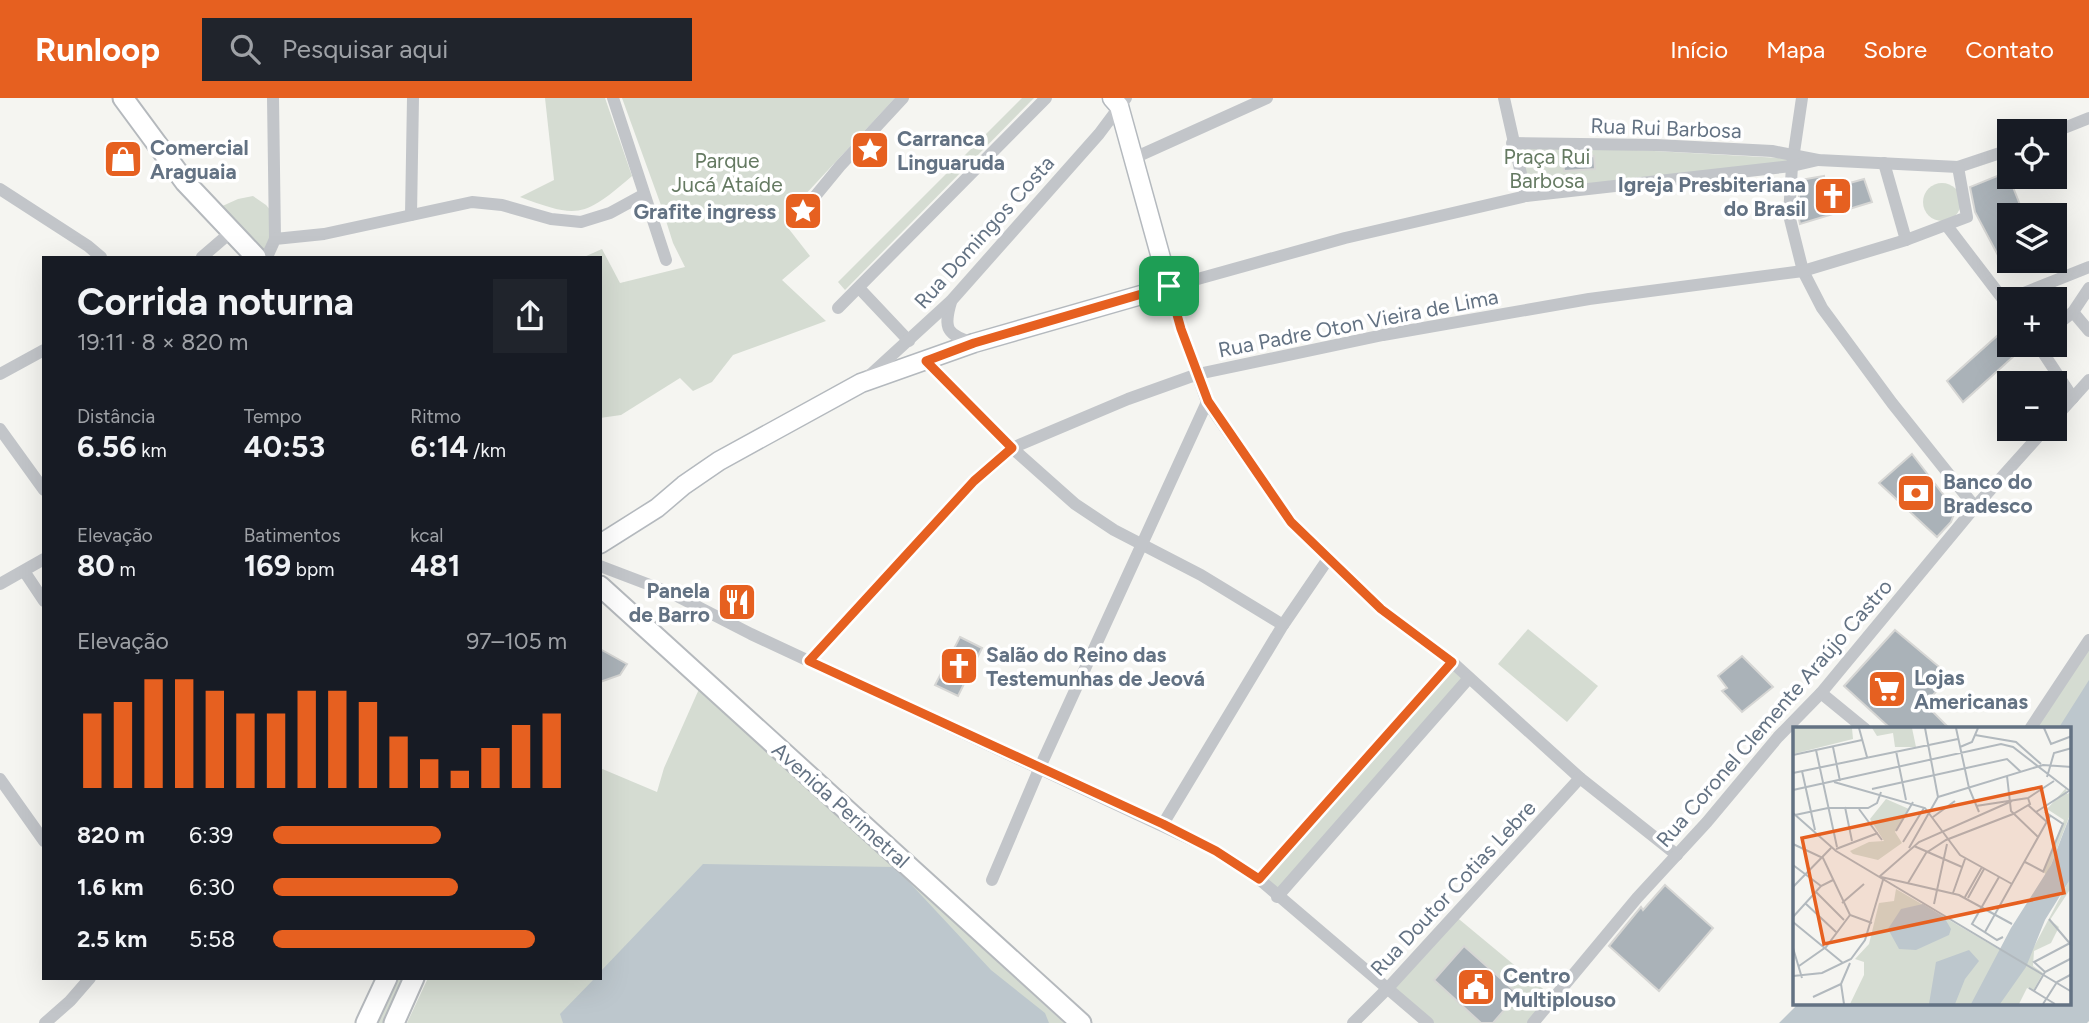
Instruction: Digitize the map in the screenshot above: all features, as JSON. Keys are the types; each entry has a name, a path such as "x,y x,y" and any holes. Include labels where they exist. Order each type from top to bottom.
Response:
{"main road":[{"path":"124,98 185,182 255,256"},
{"name":"Avenida Perimetral","path":"602,591 1081,1023"},
{"path":"366,1023 386,980"},
{"path":"394,1023 413,980"}],"street":[{"path":"267,256 275,239 273,98"},
{"path":"411,215 413,98"},
{"path":"613,98 666,260"},
{"path":"803,211 903,98"},
{"path":"838,308 1046,98"},
{"path":"1134,158 1267,98"},
{"path":"1504,98 1512,143 1527,196"},
{"path":"1802,98 1789,215 1803,271 1822,308 1892,403 1975,507"},
{"path":"1119,101 1181,329 1208,401 1291,522 1381,609 1452,662 1580,778 1677,855"},
{"name":"Rua Domingos Costa","path":"861,383 951,302 1099,134 1119,101"},
{"path":"2067,127 2089,118"},
{"name":"Rua Rui Barbosa","path":"1512,143 1656,145 1772,151 1793,160"},
{"path":"602,543 657,508 719,461 861,383 974,343 1169,286 1345,238 1527,196 1793,160 1958,167 1997,154"},
{"path":"1884,163 1906,240"},
{"name":"Rua Padre Oton Vieira de Lima","path":"809,661 974,481 1012,448 1128,399 1198,374 1384,335 1589,299 1803,271 1906,240 1967,217 1958,167"},
{"path":"0,189 100,256"},
{"path":"275,239 324,234 472,202 487,202 551,219 581,222 610,213 643,195"},
{"path":"1947,226 1997,291"},
{"path":"203,256 231,232"},
{"path":"2040,287 2089,267"},
{"path":"859,288 909,341"},
{"path":"2067,317 2089,288"},
{"path":"951,302 945,320 948,329 958,338 974,343"},
{"path":"2073,312 2089,331"},
{"path":"0,374 42,351"},
{"path":"2046,357 2073,398"},
{"path":"926,361 1012,448 1074,504 1114,530 1201,575 1283,625"},
{"path":"2067,405 2089,380"},
{"path":"992,880 1040,767 1208,401"},
{"path":"0,429 42,487"},
{"name":"Rua Coronel Clemente Araújo Castro","path":"1533,1023 1637,898 1778,737 1822,693 1975,507 2034,441"},
{"path":"1163,824 1283,625 1328,559"},
{"path":"0,584 42,560"},
{"path":"602,567 671,593 809,661 1216,851 1259,879 1428,1023"},
{"path":"24,572 42,598"},
{"path":"2031,727 2089,640"},
{"path":"1259,879 1452,662"},
{"path":"1277,897 1469,678"},
{"path":"1822,693 1863,727"},
{"name":"Rua Doutor Cotias Lebre","path":"1353,1023 1580,778"},
{"path":"0,779 42,838"},
{"path":"45,1023 88,980"}],"green space":[{"path":"545,98 605,98 632,176 603,200 591,206 569,211 520,197 554,180"},
{"name":"Parque Jucá Ataíde","path":"622,98 895,98 790,211 785,224 810,256 782,280 826,321 733,355 712,382 693,391 680,378 621,415 602,418 602,256 586,256 602,249 620,283 685,267 673,243"},
{"path":"1022,98 1034,98 845,290 838,282"},
{"name":"Praça Rui Barbosa","path":"1512,143 1818,160 1526,196"},
{"path":"1942,183 1956,188 1961,202 1956,216 1942,221 1928,216 1923,202 1928,188"},
{"path":"253,196 266,205 277,218 267,256 218,208"},
{"path":"1528,629 1598,686 1567,722 1498,664"},
{"path":"2089,637 2089,697 2066,727 2031,727"},
{"path":"1452,662 1469,678 1277,897 1259,879"},
{"path":"699,689 1064,1023 407,1023 427,980 602,980 602,769 657,792 664,768"},
{"path":"1454,915 1554,998 1533,1023 1428,1023 1388,988"},
{"path":"389,980 404,980 386,1023 372,1023"}],"shaded area":[{"path":"2089,680 2089,1021 1779,1023 1796,1006 2072,1006 2072,727 2059,727"},
{"path":"703,864 895,867 991,970 1045,1013 1049,1023 563,1023 560,1014 593,980 602,980 602,970"}],"building":[{"path":"1594,156 1595,169 1564,171 1563,157"},
{"name":"Igreja Presbiteriana do Brasil","path":"1824,176 1825,190 1864,179 1872,202 1800,224 1800,180"},
{"path":"1997,176 1997,189 2014,189 2019,203 1997,203 1997,253 1975,212 1970,187"},
{"path":"1997,336 1997,357 2013,357 1963,402 1947,381"},
{"name":"Banco do Bradesco","path":"1912,454 1949,502 1954,514 1951,522 1937,537 1879,483"},
{"name":"Lojas Americanas","path":"1895,630 1950,676 1925,704 1948,727 1889,727 1844,686"},
{"name":"Salão do Reino das Testemunhas de Jeová","path":"960,637 982,648 958,696 935,685"},
{"path":"602,650 627,664 620,675 602,681"},
{"path":"1742,656 1773,687 1742,712 1722,691 1727,688 1718,676"},
{"path":"1665,885 1713,928 1659,991 1609,946 1641,907 1643,910"},
{"name":"Centro Multiplouso","path":"1464,946 1518,994 1493,1023 1481,1023 1434,980"}],"place":[{"name":"Carranca Linguaruda","path":"870,150"},
{"name":"Comercial Araguaia","path":"123,159"},
{"name":"Igreja Presbiteriana do Brasil","path":"1833,196"},
{"name":"Grafite ingress","path":"803,211"},
{"name":"Banco do Bradesco","path":"1916,493"},
{"name":"Panela de Barro","path":"737,602"},
{"name":"Salão do Reino das Testemunhas de Jeová","path":"959,666"},
{"name":"Lojas Americanas","path":"1887,689"},
{"name":"Centro Multiplouso","path":"1476,987"}],"route":[{"path":"1169,286 1181,329 1208,401 1291,522 1381,609 1452,662 1259,879 1216,851 1163,824 809,661 974,481 1012,448 926,361 974,343 1169,286"}]}
